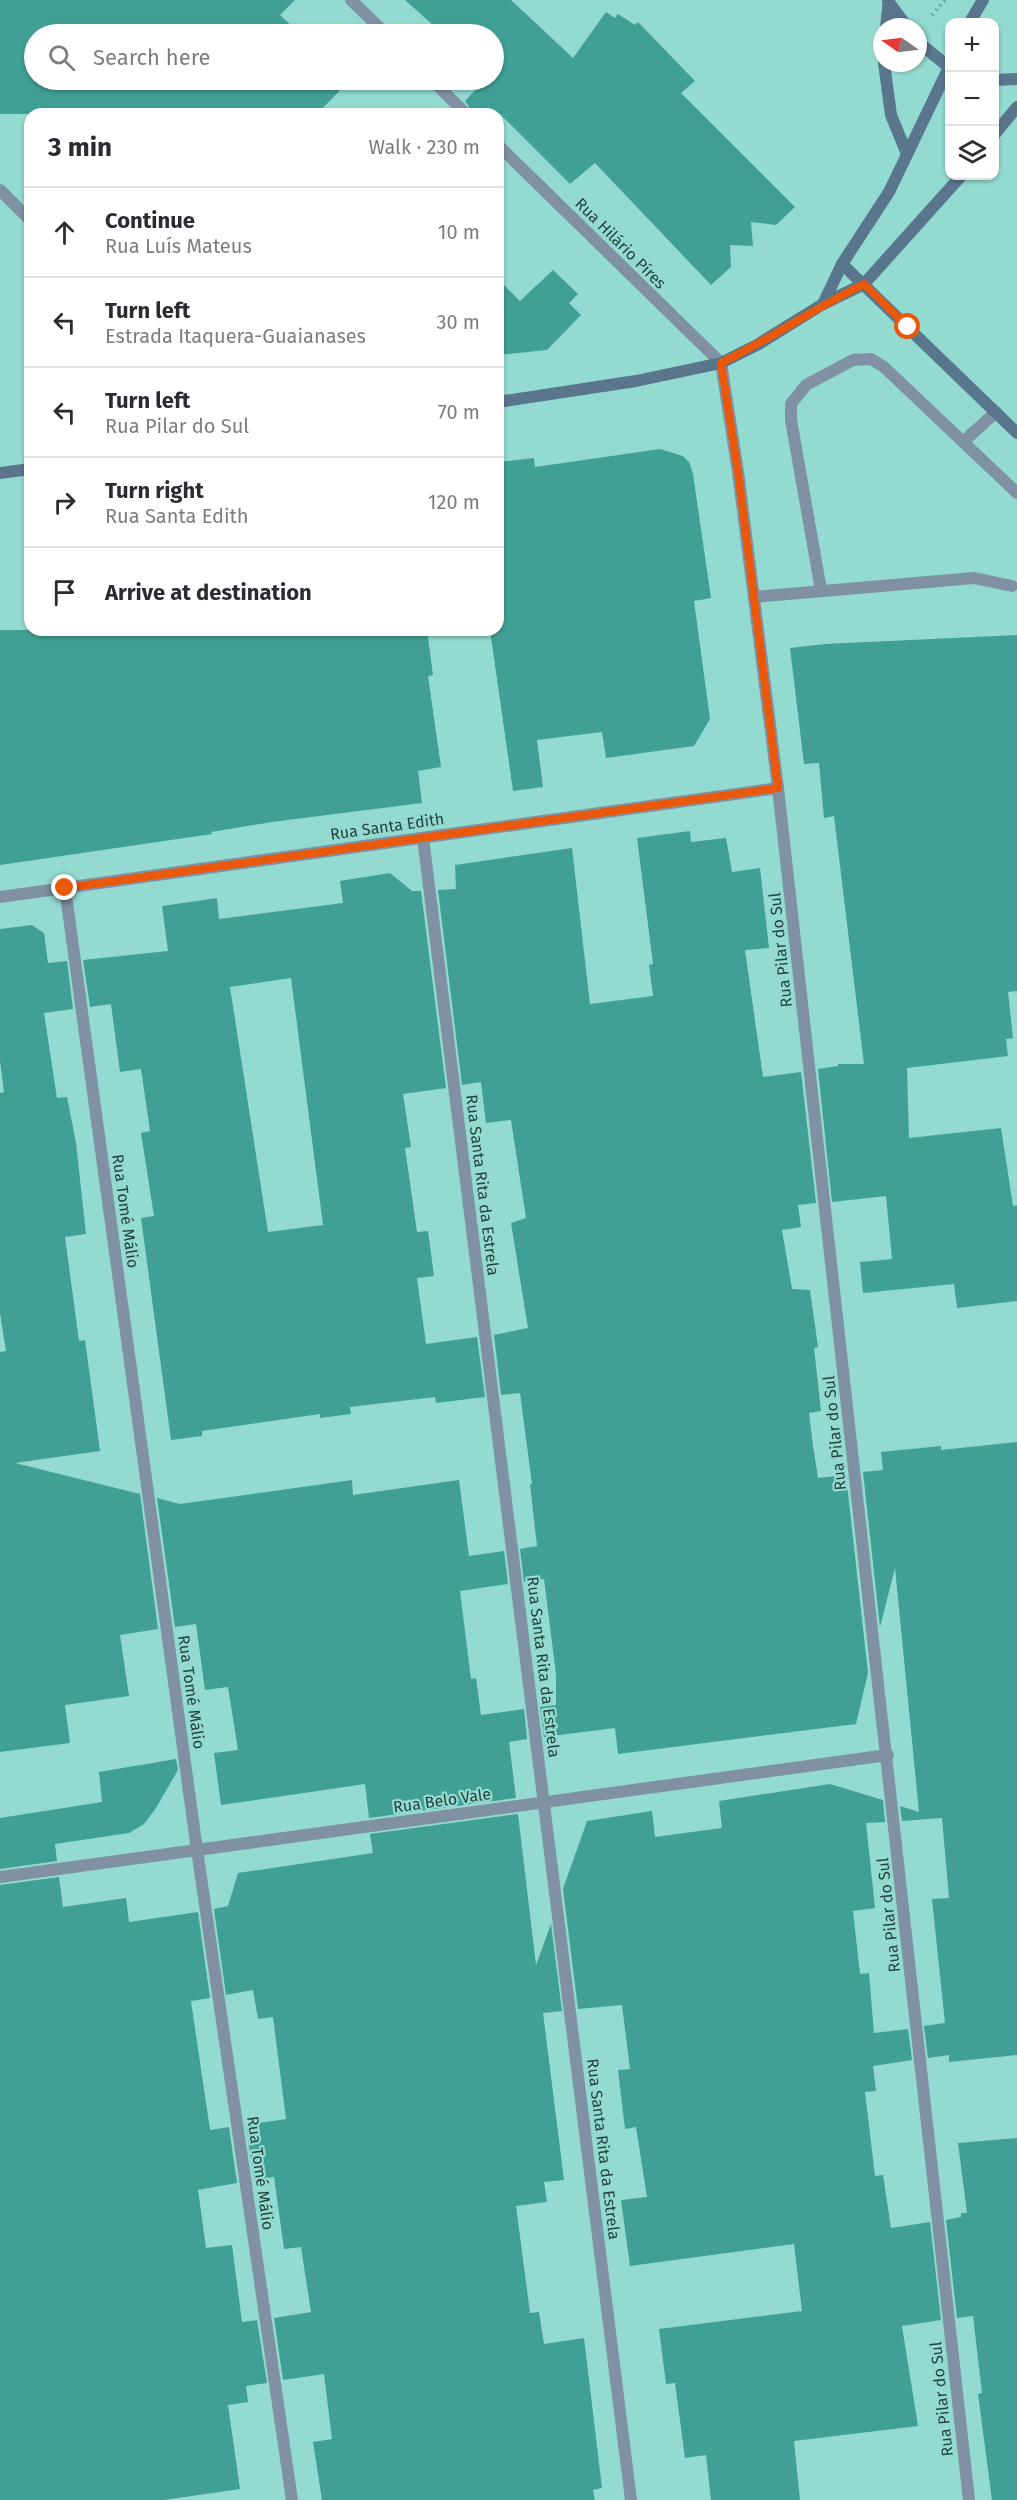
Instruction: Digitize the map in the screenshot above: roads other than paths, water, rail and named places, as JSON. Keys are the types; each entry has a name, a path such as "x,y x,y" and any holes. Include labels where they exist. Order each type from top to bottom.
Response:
{"main road":[{"path":"972,18 983,0"},
{"path":"887,18 889,1"},
{"path":"889,1 901,18"},
{"path":"927,49 945,64"},
{"path":"885,72 891,115 907,154"},
{"path":"823,304 842,264 889,192 947,72"},
{"path":"999,80 1017,79"},
{"path":"999,129 1017,107"},
{"path":"504,401 636,381 721,363 757,345 823,304 864,284 957,180"},
{"path":"842,264 1017,433"},
{"path":"0,473 24,470"}],"street":[{"path":"351,0 376,24"},
{"path":"442,90 460,108"},
{"name":"Rua Hilário Píres","path":"504,151 721,363"},
{"path":"0,190 24,214"},
{"path":"821,590 791,420 791,404 806,385 853,360 871,359 884,367 1017,493"},
{"name":"Rua Pilar do Sul","path":"721,363 778,788 888,1755 969,2500"},
{"path":"963,442 996,412"},
{"path":"754,597 974,578 1012,586"},
{"name":"Rua Santa Edith","path":"0,897 423,838 631,806 778,788"},
{"name":"Rua Santa Rita da Estrela","path":"423,838 631,2500"},
{"name":"Rua Tomé Málio","path":"65,888 197,1850 292,2500"},
{"name":"Rua Belo Vale","path":"0,1877 888,1755"}]}
